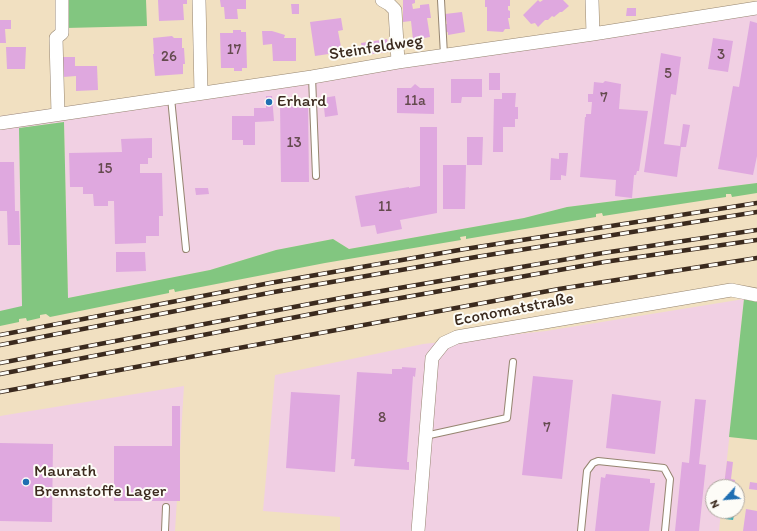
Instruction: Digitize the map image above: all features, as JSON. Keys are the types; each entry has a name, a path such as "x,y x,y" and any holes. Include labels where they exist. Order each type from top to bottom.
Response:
{"street":[{"path":"58,114 56,38 62,32 62,0"},
{"path":"199,0 201,93"},
{"path":"382,0 395,10 398,62"},
{"path":"592,0 593,34"},
{"name":"Steinfeldweg","path":"0,123 312,77 398,62 593,34 757,8"},
{"name":"Economatstraße","path":"418,531 432,358 444,343 457,337 731,290 757,295"}],"lane":[{"path":"441,0 444,56"},
{"path":"312,77 316,176"},
{"path":"171,98 186,249"},
{"path":"425,436 507,418 513,362"},
{"path":"581,531 587,471 593,463 598,461 664,468 670,479 665,531"},
{"path":"165,531 166,507"}],"shaded area":[{"path":"757,7 757,183 567,207 524,218 349,249 333,239 276,250 210,270 68,298 64,122 19,128 22,307 0,311 0,116"},
{"path":"744,299 725,479 705,479 705,519 720,519 719,531 340,531 340,517 263,511 275,375 423,344 546,331"},
{"path":"184,386 175,531 0,531 0,416"}],"green space":[{"path":"66,0 146,0 147,26 66,28"},
{"path":"64,122 68,298 210,270 276,250 333,239 349,249 524,218 567,207 757,183 757,193 732,197 731,194 726,194 726,197 603,216 602,213 596,214 596,217 466,239 466,236 460,237 461,240 325,263 175,292 174,289 169,290 169,293 50,317 46,314 40,315 40,318 27,321 26,318 19,319 19,322 0,326 0,311 22,306 19,128"},
{"path":"744,299 757,302 757,440 729,437"}],"building":[{"path":"158,0 187,0 187,4 183,4 184,20 159,21"},
{"path":"220,0 246,0 246,9 237,9 238,19 225,19 224,7 221,7"},
{"path":"403,0 415,0 415,3 412,4 413,9 420,8 420,5 429,4 431,18 427,18 430,37 413,40 411,21 403,22"},
{"path":"485,0 510,0 508,10 510,11 510,18 508,18 510,29 505,29 503,32 487,31 487,7 485,7"},
{"path":"538,0 540,2 543,0 563,0 569,6 554,17 552,16 548,20 545,20 538,27 535,23 531,24 523,15"},
{"path":"291,4 299,4 299,14 292,14"},
{"path":"627,8 636,8 636,16 626,16"},
{"path":"462,12 465,32 448,35 448,32 445,33 443,24 447,24 445,14"},
{"path":"341,18 343,30 338,31 342,52 315,56 310,22"},
{"path":"0,20 11,20 11,29 5,29 6,43 0,43"},
{"path":"750,21 757,23 757,156 753,175 718,169 733,86 739,87"},
{"path":"233,30 241,30 241,32 246,32 247,68 242,68 242,71 234,71 234,68 221,68 220,33 233,33"},
{"path":"262,31 272,31 285,35 284,38 296,38 296,61 273,61 272,44 263,45"},
{"path":"172,36 174,38 182,38 185,64 183,64 183,74 155,76 153,38"},
{"path":"713,38 733,41 728,72 708,69"},
{"path":"387,39 389,52 363,55 361,43"},
{"path":"6,47 26,47 25,69 7,69"},
{"path":"661,53 681,57 676,95 671,94 664,144 680,146 683,124 690,125 686,147 681,147 677,177 644,172"},
{"path":"62,57 75,57 75,66 97,66 98,90 76,91 76,76 63,77"},
{"path":"489,73 500,73 500,90 489,90"},
{"path":"451,79 482,79 482,97 462,97 461,103 451,103"},
{"path":"605,81 621,84 619,109 648,111 639,171 637,171 636,175 634,175 632,198 615,196 616,180 580,177 585,117 586,114 591,114 592,102 588,102 588,94 593,94 594,82 603,83"},
{"path":"415,84 420,88 434,88 434,114 397,113 397,88 411,88"},
{"path":"502,93 516,93 515,107 518,107 518,119 515,119 515,127 503,127 503,152 493,152 494,99 502,99"},
{"path":"266,96 272,96 274,121 255,122 255,145 243,145 243,140 232,140 232,116 254,116 254,108 266,108"},
{"path":"335,96 338,115 325,117 323,98"},
{"path":"280,104 308,104 309,182 281,182"},
{"path":"420,127 437,127 437,213 400,220 402,229 377,234 375,225 361,227 355,196 420,186"},
{"path":"467,137 483,137 482,165 467,165"},
{"path":"152,138 152,158 148,158 148,164 140,164 140,173 162,173 163,216 159,216 159,236 146,236 146,243 115,244 114,201 108,201 108,206 94,206 93,194 83,194 83,187 70,187 69,153 122,152 121,139"},
{"path":"559,153 568,153 566,176 561,175 561,180 550,180 551,158 559,159"},
{"path":"0,162 14,162 15,211 19,211 20,245 8,245 7,211 0,211"},
{"path":"443,165 466,165 465,209 443,209"},
{"path":"195,188 208,188 209,194 196,195"},
{"path":"116,252 145,252 146,271 116,272"},
{"path":"402,367 416,368 415,377 413,376 407,462 409,462 409,470 354,466 355,459 351,459 357,372 392,374 392,369 402,369"},
{"path":"533,376 573,380 562,479 522,475"},
{"path":"291,392 340,395 335,472 286,468"},
{"path":"612,394 661,401 655,454 606,448"},
{"path":"695,399 706,400 699,464 706,465 699,531 675,531 682,462 689,463"},
{"path":"172,406 180,406 180,501 114,501 114,446 172,446"},
{"name":"Maurath Brennstoffe Lager","path":"0,443 53,444 52,522 0,521"},
{"path":"727,461 733,462 731,479 725,479"},
{"path":"606,474 650,479 650,483 655,483 649,531 595,531 601,477 605,478"},
{"path":"750,482 757,483 757,490 749,489"},
{"path":"746,509 757,511 757,531 743,531"}],"railway":[{"path":"0,335 270,283 465,249 757,203"},
{"path":"0,345 274,292 476,257 757,212"},
{"path":"0,363 341,298 603,253 757,230"},
{"path":"0,374 338,309 604,262 757,240"},
{"path":"0,392 559,289 757,258"}],"place":[{"name":"Erhard","path":"269,102"},
{"name":"Maurath Brennstoffe Lager","path":"26,482"}]}
